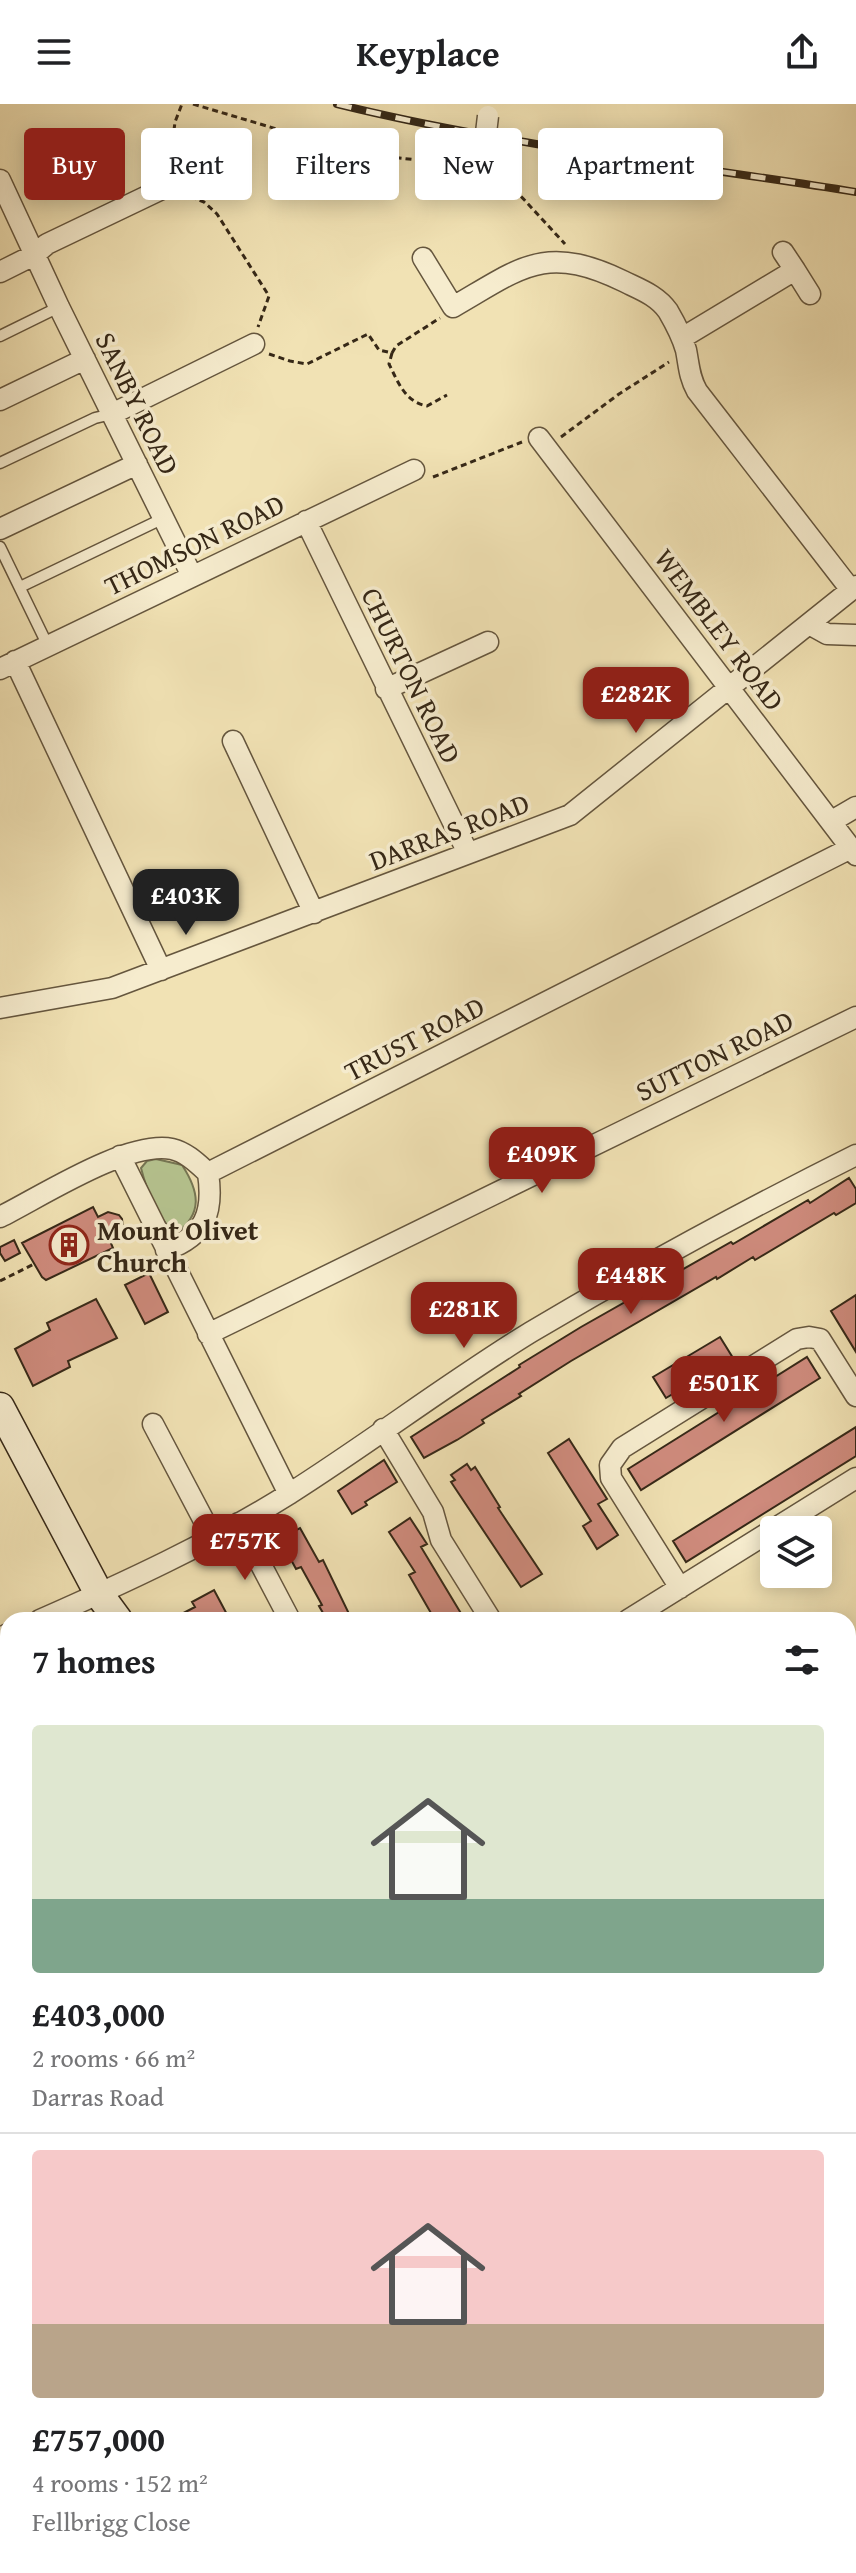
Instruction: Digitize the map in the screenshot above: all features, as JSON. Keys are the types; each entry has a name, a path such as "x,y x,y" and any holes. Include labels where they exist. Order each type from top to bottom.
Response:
{"main road":[{"path":"0,1407 99,1594 112,1612"}],"street":[{"path":"487,128 491,104"},
{"name":"SANBY ROAD","path":"0,180 192,576"},
{"path":"0,272 34,255 47,244 141,199"},
{"path":"783,252 810,294"},
{"path":"423,258 453,307 520,269 546,261 599,269 654,296 666,308 682,338 689,374 697,391 854,588"},
{"path":"682,338 795,270"},
{"path":"112,414 254,344"},
{"path":"0,400 85,359"},
{"name":"WEMBLEY ROAD","path":"539,438 854,851"},
{"path":"0,529 137,464"},
{"name":"THOMSON ROAD","path":"8,665 414,470"},
{"name":"CHURTON ROAD","path":"306,521 468,853"},
{"name":"DARRAS ROAD","path":"0,1008 112,988 570,815 854,588"},
{"path":"809,624 827,634 856,635"},
{"path":"386,689 488,642"},
{"path":"8,665 161,970"},
{"path":"233,741 314,913"},
{"path":"832,821 856,807"},
{"name":"TRUST ROAD","path":"208,1173 854,851"},
{"name":"SUTTON ROAD","path":"208,1334 856,1017"},
{"path":"0,1217 120,1156 150,1148 175,1149 208,1173 210,1202 206,1217 192,1238 166,1250"},
{"path":"58,1612 239,1523 289,1494 530,1333 697,1237 856,1155"},
{"path":"120,1156 289,1494"},
{"path":"680,1588 611,1478 610,1465 622,1448 797,1339 820,1339 856,1396"},
{"path":"153,1424 212,1536"},
{"path":"383,1429 433,1512 441,1540 486,1612"},
{"path":"641,1612 856,1478"},
{"path":"239,1523 286,1612"}],"lane":[{"path":"0,336 59,307"},
{"path":"0,463 95,418 112,414"},
{"path":"20,587 164,518"},
{"path":"0,547 48,646"}],"path":[{"path":"175,128 182,104"},
{"path":"193,104 357,153 415,160"},
{"path":"522,197 570,249 568,262"},
{"path":"198,200 217,214 269,296 254,344 273,356 307,364 368,334 379,350 392,353"},
{"path":"447,395 427,406 415,404 403,391 389,364 396,346 436,322 453,307"},
{"path":"0,1281 34,1264"}],"green space":[{"path":"156,1159 182,1165 195,1193 196,1202 191,1218 175,1234 154,1203 141,1168 147,1161"}],"building":[{"path":"849,1178 856,1189 856,1203 755,1260 753,1257 716,1277 571,1361 482,1420 484,1423 424,1458 411,1437 519,1365 731,1242 733,1244 808,1200 810,1203"},
{"name":"Mount Olivet Church","path":"93,1207 98,1217 108,1212 122,1219 123,1229 110,1241 113,1248 46,1280 22,1243"},
{"path":"14,1240 20,1253 5,1261 0,1247"},
{"path":"149,1273 168,1312 145,1324 125,1285"},
{"path":"856,1295 856,1352 831,1311"},
{"path":"96,1299 117,1338 68,1361 70,1367 33,1386 15,1349 50,1330 47,1323"},
{"path":"720,1337 733,1358 666,1398 653,1377"},
{"path":"807,1357 820,1378 641,1490 628,1469"},
{"path":"856,1427 856,1456 686,1562 673,1541"},
{"path":"569,1439 607,1499 598,1504 618,1535 597,1549 583,1526 591,1521 548,1453"},
{"path":"384,1460 397,1482 352,1514 338,1491"},
{"path":"467,1464 471,1470 475,1467 542,1574 521,1587 451,1482 455,1480 451,1475"},
{"path":"410,1518 427,1544 421,1547 460,1612 430,1612 409,1575 415,1572 389,1532"},
{"path":"300,1528 319,1562 323,1560 348,1612 322,1612 319,1606 322,1605 301,1567 296,1569 280,1539"},
{"path":"214,1590 226,1612 185,1612 195,1607 192,1602"}],"railway":[{"path":"337,104 465,132 856,192"}],"place":[{"name":"Mount Olivet Church","path":"69,1245"}]}
